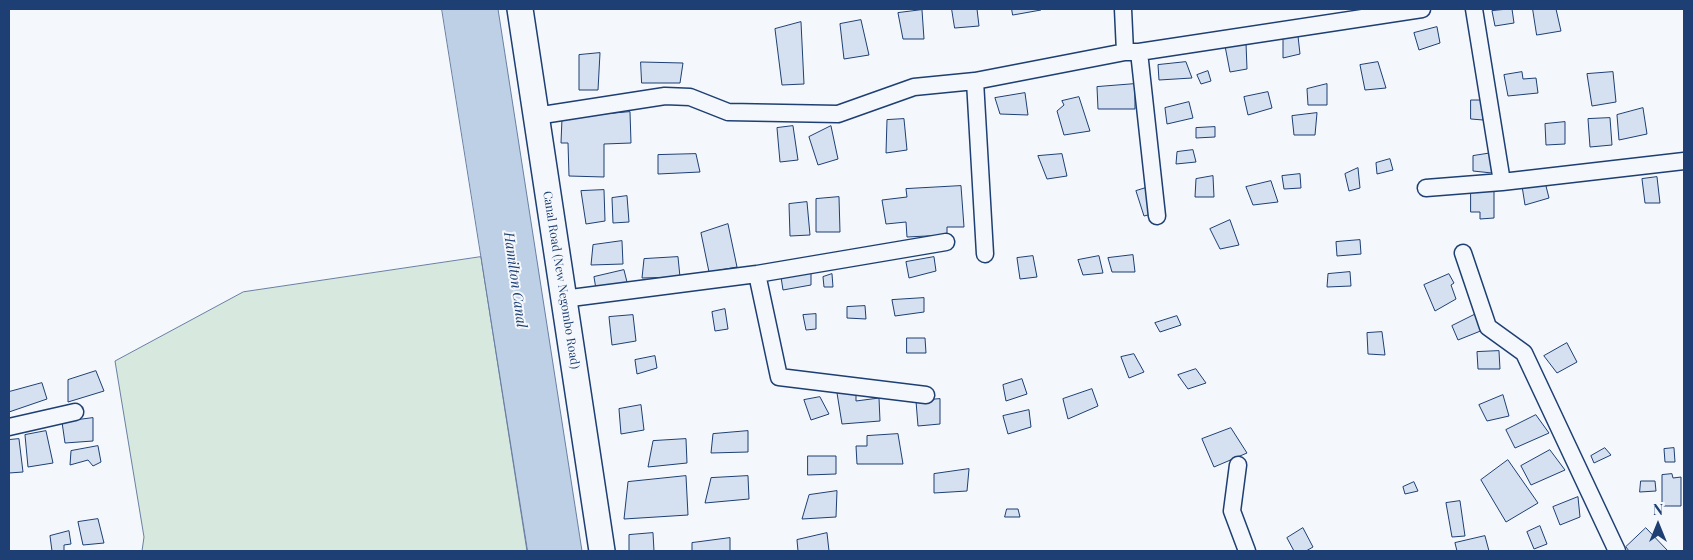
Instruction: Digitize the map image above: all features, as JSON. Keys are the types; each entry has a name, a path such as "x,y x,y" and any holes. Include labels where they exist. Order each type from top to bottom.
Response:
{"main road":[{"name":"Canal Road (New Negombo Road)","path":"520,9 602,551"}],"street":[{"path":"1123,9 1132,52 1157,216"},
{"path":"536,116 665,96 690,97 728,112 838,114 914,87 975,82 1322,16 1422,9"},
{"path":"1474,9 1502,182"},
{"path":"975,82 985,254"},
{"path":"1426,188 1502,182 1684,161"},
{"path":"563,299 757,274 946,242"},
{"path":"1463,253 1488,327 1524,353 1617,551"},
{"path":"757,274 779,378 926,395"},
{"path":"9,426 75,412"},
{"path":"1238,465 1232,511 1247,551"}],"shaded area":[{"path":"481,257 527,551 142,551 144,537 115,361 243,292"}],"water":[{"name":"Hamilton Canal","path":"442,9 498,9 582,551 528,551"}],"building":[{"path":"952,9 977,9 979,26 955,28"},
{"path":"1012,9 1041,9 1041,10 1013,15"},
{"path":"1512,9 1514,23 1495,26 1492,11"},
{"path":"1533,9 1556,9 1561,31 1537,35"},
{"path":"922,10 924,39 903,39 898,13"},
{"path":"861,20 869,55 844,59 840,24"},
{"path":"801,22 804,84 782,85 775,29"},
{"path":"1437,27 1440,43 1419,50 1414,33"},
{"path":"1298,36 1300,54 1283,58 1283,38"},
{"path":"1246,43 1247,69 1230,72 1225,46"},
{"path":"600,53 598,90 579,90 579,55"},
{"path":"641,62 683,63 680,83 642,83"},
{"path":"1186,62 1192,78 1159,80 1158,65"},
{"path":"1378,62 1386,88 1365,90 1360,65"},
{"path":"1208,71 1211,81 1201,84 1197,75"},
{"path":"1522,72 1523,79 1536,78 1538,93 1508,96 1504,75"},
{"path":"1613,72 1616,102 1592,106 1587,74"},
{"path":"1135,84 1135,109 1098,109 1097,87"},
{"path":"1327,84 1327,105 1308,105 1307,89"},
{"path":"1268,92 1272,108 1248,115 1244,97"},
{"path":"1025,93 1028,115 1000,114 995,98"},
{"path":"1079,97 1090,131 1064,135 1057,111 1064,105 1062,101"},
{"path":"1471,100 1482,100 1483,120 1471,119"},
{"path":"1189,102 1193,118 1167,124 1165,108"},
{"path":"1643,108 1647,134 1619,140 1617,115"},
{"path":"630,112 631,143 604,144 604,177 569,176 568,143 561,143 562,118"},
{"path":"1317,113 1315,135 1294,135 1292,116"},
{"path":"1610,118 1612,145 1590,147 1588,119"},
{"path":"904,119 907,150 886,153 887,120"},
{"path":"1565,122 1565,144 1546,145 1545,124"},
{"path":"793,126 798,160 780,162 777,128"},
{"path":"831,126 838,159 818,165 809,137"},
{"path":"1215,127 1215,137 1196,138 1196,128"},
{"path":"1193,150 1196,162 1176,164 1177,152"},
{"path":"1492,153 1492,173 1473,171 1473,156"},
{"path":"696,154 700,172 658,174 658,155"},
{"path":"1062,154 1067,176 1047,179 1038,156"},
{"path":"1390,159 1393,170 1377,174 1376,163"},
{"path":"1358,168 1360,188 1349,191 1345,174"},
{"path":"1300,174 1301,188 1284,189 1282,176"},
{"path":"1213,176 1214,197 1195,197 1196,179"},
{"path":"1657,177 1660,203 1645,203 1642,179"},
{"path":"1271,181 1278,202 1253,205 1246,187"},
{"path":"1545,182 1549,198 1525,205 1522,186"},
{"path":"961,186 964,227 947,227 947,235 907,237 906,222 886,224 882,200 907,197 906,189"},
{"path":"1149,187 1152,214 1144,216 1136,191"},
{"path":"604,190 605,221 586,224 581,191"},
{"path":"1471,190 1494,190 1494,218 1480,219 1480,212 1471,212"},
{"path":"627,196 629,222 613,223 612,198"},
{"path":"839,197 840,232 816,232 816,199"},
{"path":"807,202 810,235 790,236 789,204"},
{"path":"1230,220 1239,245 1220,249 1210,229"},
{"path":"728,224 737,267 709,272 701,233"},
{"path":"1360,240 1361,254 1337,256 1336,242"},
{"path":"622,241 623,264 591,265 593,245"},
{"path":"1133,255 1135,272 1112,272 1108,258"},
{"path":"1033,256 1037,277 1020,279 1017,258"},
{"path":"1099,256 1103,273 1083,275 1078,260"},
{"path":"678,257 680,277 642,278 644,259"},
{"path":"934,257 936,271 909,278 906,262"},
{"path":"624,270 628,286 596,289 594,277"},
{"path":"811,272 811,285 783,290 781,277"},
{"path":"1350,272 1351,286 1327,287 1328,274"},
{"path":"832,274 833,287 824,287 823,277"},
{"path":"1449,274 1454,283 1451,285 1456,299 1435,311 1424,285"},
{"path":"924,298 924,312 895,316 892,300"},
{"path":"865,306 866,319 847,318 847,307"},
{"path":"725,309 728,329 715,331 712,312"},
{"path":"816,314 816,329 806,330 803,315"},
{"path":"1476,314 1483,330 1458,340 1452,326"},
{"path":"633,315 636,341 612,345 609,317"},
{"path":"1177,316 1181,325 1160,332 1155,323"},
{"path":"1382,332 1385,355 1368,354 1367,333"},
{"path":"907,338 925,338 926,353 907,353"},
{"path":"1567,343 1577,362 1557,373 1544,356"},
{"path":"1499,351 1500,369 1478,369 1477,352"},
{"path":"1134,354 1144,372 1129,378 1121,357"},
{"path":"655,356 657,368 637,374 635,360"},
{"path":"1196,369 1206,383 1188,389 1178,375"},
{"path":"96,371 104,391 68,402 68,380"},
{"path":"1022,379 1027,394 1006,401 1003,385"},
{"path":"42,383 47,399 9,412 9,392"},
{"path":"1092,389 1098,406 1068,419 1063,399"},
{"path":"856,391 856,401 879,398 880,421 842,424 837,393"},
{"path":"1503,395 1509,416 1487,421 1479,405"},
{"path":"820,397 829,414 811,420 804,400"},
{"path":"940,399 940,424 918,426 916,401"},
{"path":"641,405 644,430 621,434 619,409"},
{"path":"1029,410 1031,427 1008,434 1003,416"},
{"path":"1536,415 1549,433 1515,448 1506,430"},
{"path":"93,418 93,441 65,443 62,422"},
{"path":"1231,428 1247,453 1214,467 1202,439"},
{"path":"46,431 53,463 28,467 25,435"},
{"path":"748,431 748,452 711,453 713,434"},
{"path":"898,434 903,464 857,464 856,446 867,446 867,436"},
{"path":"19,439 23,472 9,473 9,440"},
{"path":"686,439 687,463 648,467 653,441"},
{"path":"98,446 101,462 93,466 88,460 70,465 71,451"},
{"path":"1605,448 1611,455 1594,463 1591,456"},
{"path":"1674,448 1675,462 1665,462 1664,449"},
{"path":"1550,450 1565,470 1531,485 1521,466"},
{"path":"808,456 836,456 836,474 808,475"},
{"path":"1508,460 1538,503 1506,522 1481,480"},
{"path":"969,469 967,491 934,493 934,474"},
{"path":"1672,474 1673,478 1681,477 1681,506 1662,506 1662,475"},
{"path":"686,476 688,515 624,519 628,482"},
{"path":"748,476 749,499 705,503 711,478"},
{"path":"1641,481 1655,481 1656,491 1640,492"},
{"path":"1414,482 1418,491 1405,494 1403,487"},
{"path":"837,491 836,517 802,519 809,495"},
{"path":"1578,497 1580,517 1560,525 1553,507"},
{"path":"1460,501 1465,536 1452,537 1446,503"},
{"path":"1007,509 1018,509 1020,517 1005,517"},
{"path":"98,519 104,543 83,545 78,522"},
{"path":"1540,526 1547,544 1534,549 1527,532"},
{"path":"1303,528 1313,547 1306,551 1294,551 1287,538"},
{"path":"1646,528 1668,551 1629,551 1626,547"},
{"path":"69,531 71,544 64,545 64,551 52,551 50,536"},
{"path":"653,533 654,551 629,551 629,535"},
{"path":"827,533 829,551 798,551 797,540"},
{"path":"1485,536 1489,551 1457,551 1455,543"},
{"path":"730,538 730,551 692,551 692,543"}]}
